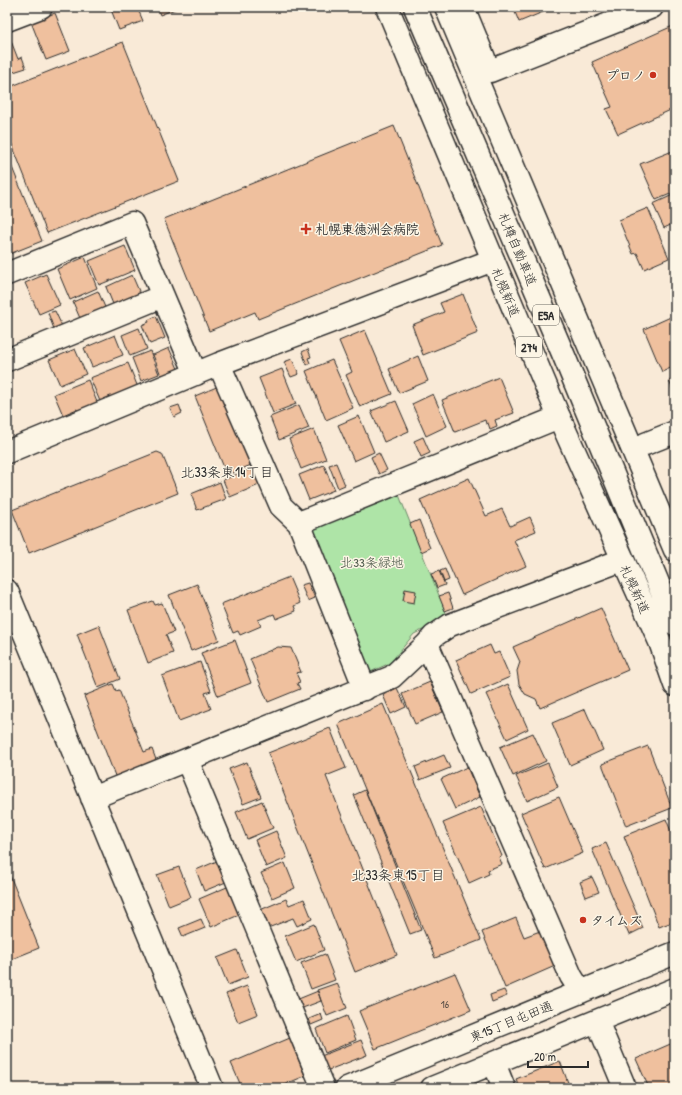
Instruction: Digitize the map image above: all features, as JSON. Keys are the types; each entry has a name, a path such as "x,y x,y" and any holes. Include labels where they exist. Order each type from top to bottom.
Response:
{"main road":[{"path":"7,20 41,7"},
{"name":"札幌新道","path":"387,7 559,417 660,642 675,685"},
{"name":"札樽自動車道","path":"415,7 564,356 675,624"},
{"name":"E5A","path":"446,7 675,550"},
{"path":"463,7 675,515"},
{"path":"490,71 652,7"},
{"path":"7,274 132,223 196,374"},
{"path":"7,452 219,364 493,260"},
{"path":"7,360 163,296"},
{"path":"219,364 281,506 299,523 365,689"},
{"path":"299,523 559,417"},
{"path":"645,444 675,432"},
{"path":"92,798 392,677 434,636 450,625 622,560"},
{"path":"7,591 212,1088"},
{"path":"427,644 571,976 581,992"},
{"path":"186,760 324,1088"},
{"name":"東15丁目屯田通","path":"347,1088 675,953"},
{"path":"432,1088 675,989"},
{"path":"597,1021 625,1088"},
{"path":"494,1063 504,1088"}],"green space":[{"name":"北33条緑地","path":"399,495 448,618 414,634 390,663 364,675 306,532"}],"building":[{"path":"110,7 137,7 143,21 119,30"},
{"path":"157,7 180,7 160,15"},
{"path":"513,7 541,7 543,12 519,22"},
{"path":"55,13 70,51 46,60 31,22"},
{"path":"675,25 675,108 618,134 606,109 612,107 592,62"},
{"path":"9,36 18,59 22,57 26,68 7,74 7,37"},
{"path":"123,42 179,181 47,233 7,132 7,88"},
{"path":"394,126 442,245 258,319 255,312 209,331 164,219"},
{"path":"675,150 675,192 656,200 640,164"},
{"path":"7,155 42,241 7,255"},
{"path":"675,194 675,223 664,228 653,204"},
{"path":"648,208 669,258 644,269 637,253 633,254 619,220"},
{"path":"125,246 135,270 99,285 89,261"},
{"path":"85,257 97,288 70,300 57,269"},
{"path":"46,274 60,305 39,314 25,283"},
{"path":"132,275 142,298 115,309 106,287"},
{"path":"98,291 107,312 82,323 73,302"},
{"path":"463,294 478,333 423,355 412,325 444,312 440,303"},
{"path":"55,311 62,326 54,329 48,313"},
{"path":"675,315 675,366 662,372 644,329"},
{"path":"156,316 165,338 150,344 142,325 149,322 148,320"},
{"path":"139,328 147,349 130,356 122,335"},
{"path":"365,330 392,394 360,407 346,375 352,372 339,341"},
{"path":"115,335 123,355 92,367 84,348"},
{"path":"169,348 179,371 162,378 153,355"},
{"path":"75,349 86,374 60,385 49,360"},
{"path":"308,349 311,357 308,358 310,363 307,365 302,352"},
{"path":"150,351 159,374 141,381 132,358"},
{"path":"418,356 428,381 399,393 389,369"},
{"path":"292,359 299,374 291,377 284,362"},
{"path":"332,360 353,408 326,420 306,371"},
{"path":"128,363 139,390 102,406 90,378"},
{"path":"282,369 296,404 273,413 259,378"},
{"path":"499,377 514,413 495,420 497,426 490,429 485,420 455,432 442,400"},
{"path":"675,378 675,395 669,381"},
{"path":"88,380 99,407 79,415 77,409 63,415 54,394"},
{"path":"219,386 251,465 227,475 195,396"},
{"path":"433,394 447,426 426,436 412,404"},
{"path":"396,401 409,431 384,442 371,411"},
{"path":"179,405 182,413 174,417 170,408"},
{"path":"299,405 309,428 279,440 270,417"},
{"path":"359,416 374,452 354,461 338,425"},
{"path":"314,429 326,459 301,469 289,439"},
{"path":"423,437 430,453 421,457 414,441"},
{"path":"157,452 162,454 178,493 29,553 12,510"},
{"path":"379,453 387,470 379,474 371,457"},
{"path":"336,463 345,485 338,488 329,465"},
{"path":"324,465 334,490 309,500 299,475"},
{"path":"253,468 259,485 230,497 223,480"},
{"path":"469,478 486,516 502,509 510,526 530,517 536,531 514,540 526,566 462,595 420,500"},
{"path":"220,482 226,499 197,510 191,494"},
{"path":"419,520 430,548 421,552 410,524"},
{"path":"445,569 449,580 444,582 440,571"},
{"path":"439,571 445,585 437,588 431,574"},
{"path":"289,577 300,603 294,606 296,611 276,619 274,614 258,620 261,626 240,635 238,631 233,633 221,604"},
{"path":"308,583 315,598 308,601 301,585"},
{"path":"197,584 219,640 191,651 169,595"},
{"path":"405,589 416,591 414,603 403,601"},
{"path":"448,593 453,608 445,611 439,596"},
{"path":"153,601 155,605 162,603 174,632 166,635 173,653 148,663 128,610"},
{"path":"601,608 628,670 540,708 536,699 525,694 519,684 517,671 520,662 513,647"},
{"path":"99,625 120,679 98,688 77,634"},
{"path":"235,640 251,683 218,696 201,653"},
{"path":"490,645 494,654 499,652 510,677 471,694 456,660"},
{"path":"278,647 291,648 301,672 296,673 300,682 297,683 300,689 268,702 250,659"},
{"path":"200,662 211,691 205,693 211,709 179,721 162,676"},
{"path":"430,682 443,712 415,724 402,694"},
{"path":"113,684 116,691 119,690 144,752 152,749 158,765 117,781 84,696"},
{"path":"508,684 528,729 507,739 486,694"},
{"path":"397,688 406,707 391,714 383,695"},
{"path":"383,704 481,940 435,958 338,724"},
{"path":"585,709 603,750 570,765 552,723"},
{"path":"330,728 346,768 326,776 397,955 355,972 268,753"},
{"path":"533,733 546,761 513,776 500,747"},
{"path":"648,746 672,808 626,826 602,764"},
{"path":"444,755 450,768 420,780 415,767"},
{"path":"247,762 261,797 243,804 229,769"},
{"path":"548,763 558,787 527,801 516,776"},
{"path":"467,767 480,797 455,809 441,779"},
{"path":"365,790 421,930 410,934 354,795"},
{"path":"559,797 583,853 545,869 521,813"},
{"path":"262,801 273,828 247,839 236,812"},
{"path":"481,807 502,856 499,857 502,864 488,870 489,874 469,883 443,823"},
{"path":"666,819 675,841 675,921 659,927 624,836"},
{"path":"276,831 287,858 266,867 255,840"},
{"path":"606,843 643,928 629,935 592,849"},
{"path":"217,861 226,882 204,891 196,870"},
{"path":"285,863 295,888 272,898 261,873"},
{"path":"179,867 191,897 169,906 157,875"},
{"path":"7,868 39,948 7,961"},
{"path":"592,877 599,892 586,897 580,882"},
{"path":"227,887 239,915 211,927 199,899"},
{"path":"286,899 289,905 304,899 312,919 297,926 293,918 268,928 260,910"},
{"path":"516,918 524,937 540,931 555,966 505,988 482,932"},
{"path":"201,919 205,928 183,937 179,928"},
{"path":"314,924 324,950 296,962 285,936"},
{"path":"237,950 248,977 228,985 217,958"},
{"path":"325,954 335,980 311,989 301,963"},
{"path":"455,973 471,1010 375,1049 359,1011"},
{"path":"337,983 347,1008 327,1016 317,990"},
{"path":"247,986 258,1014 238,1022 226,994"},
{"path":"504,990 507,996 492,1002 490,995"},
{"path":"318,991 321,1001 300,1009 296,1000"},
{"path":"321,1014 323,1020 311,1025 309,1019"},
{"path":"347,1016 356,1040 325,1053 316,1029"},
{"path":"290,1038 305,1076 276,1088 242,1088 231,1063"},
{"path":"361,1040 367,1055 326,1071 321,1056"},
{"path":"675,1042 675,1088 649,1088 636,1059"},
{"path":"560,1061 570,1088 520,1088 516,1079"}],"place":[{"name":"プロノ","path":"653,75"},
{"name":"札幌東徳洲会病院","path":"306,229"},
{"name":"タイムズ","path":"583,920"}],"district":[{"name":"北33条東14丁目","path":"227,471"},
{"name":"北33条東15丁目","path":"398,874"}]}
